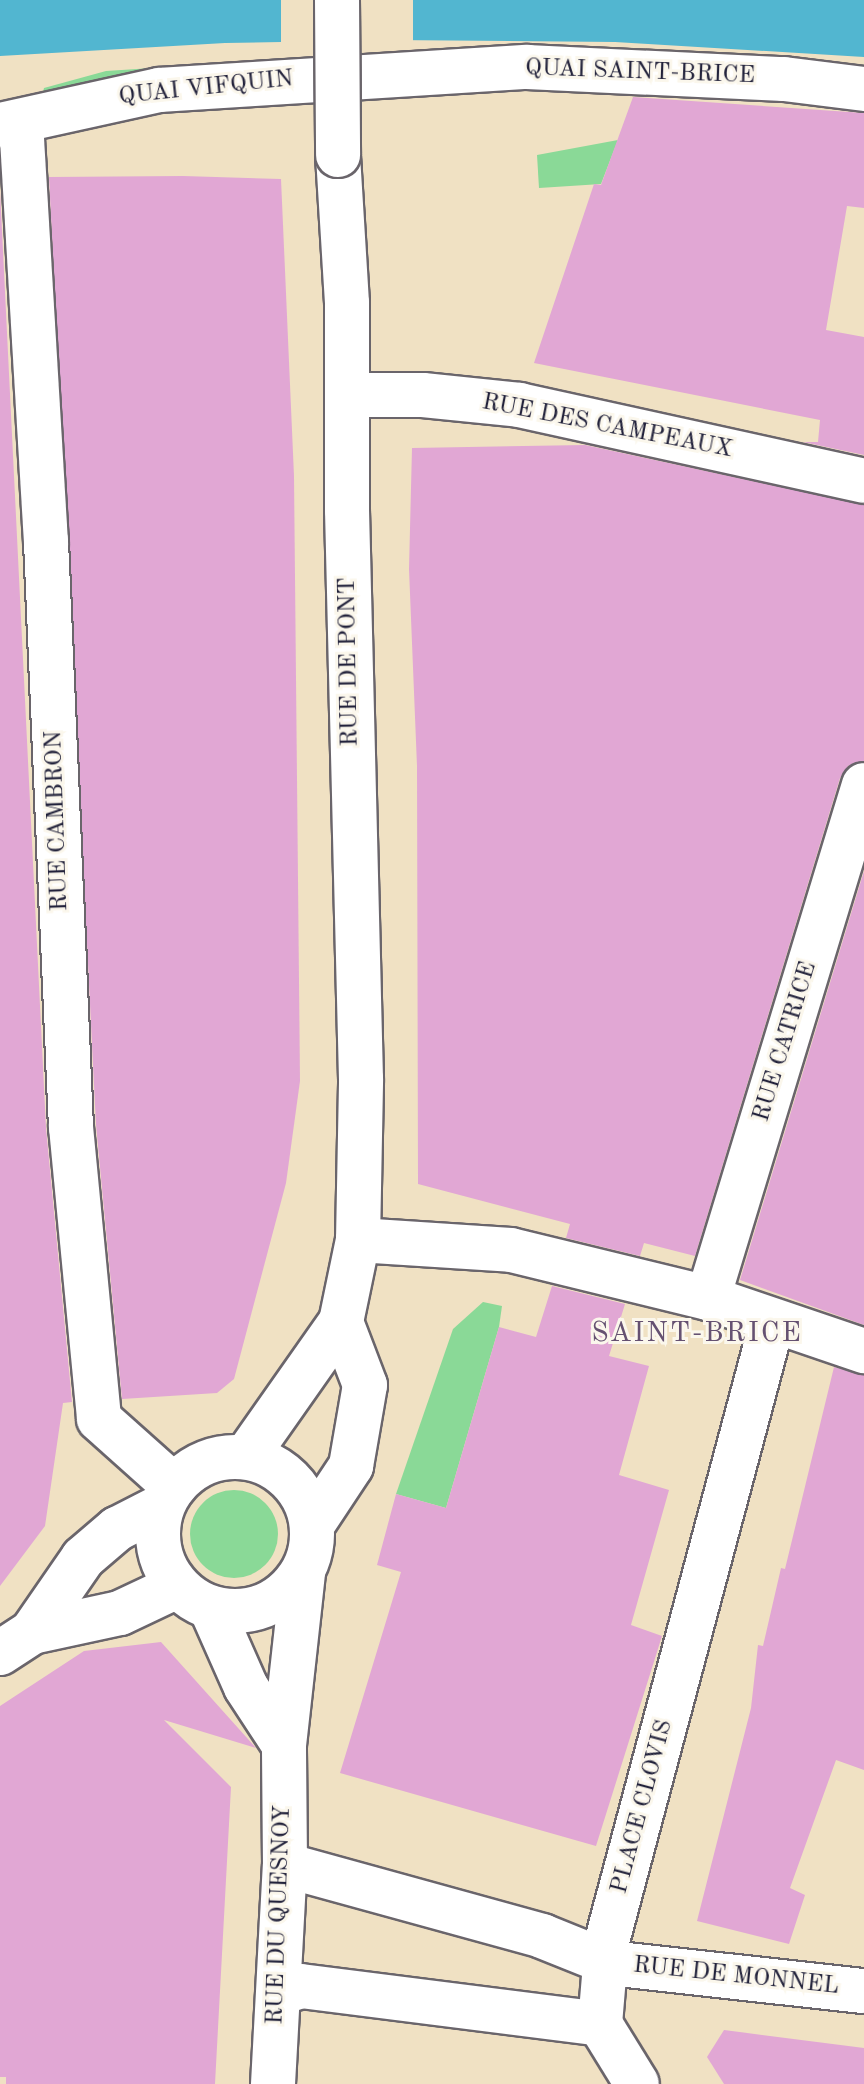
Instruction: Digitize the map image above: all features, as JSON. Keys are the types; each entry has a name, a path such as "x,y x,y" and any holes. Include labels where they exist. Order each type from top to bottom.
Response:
{"street":[{"name":"RUE DE PONT","path":"246,1457 341,1322 358,1240 361,1079 347,395 338,155 337,0"},
{"name":"QUAI SAINT-BRICE","path":"415,75 527,67 784,79 864,89"},
{"name":"QUAI VIFQUIN","path":"10,123 56,109 159,90 315,77 415,75"},
{"name":"RUE CAMBRON","path":"10,123 46,541 71,1127 99,1419 168,1496"},
{"name":"RUE DES CAMPEAUX","path":"347,395 423,395 519,405 864,481"},
{"name":"RUE CATRICE","path":"708,1298 864,785"},
{"path":"358,1240 511,1250 708,1298 772,1323 864,1351"},
{"path":"312,1525 351,1466 365,1385 341,1322"},
{"name":"PLACE CLOVIS","path":"600,2024 609,1963 607,1941 772,1323"},
{"path":"222,1457 246,1457 280,1470 302,1494 312,1525 312,1550 303,1573 279,1599 247,1611 194,1597 120,1613 16,1643 83,1558 117,1529 168,1496 193,1468 222,1457"},
{"path":"168,1496 157,1542 163,1565 194,1597 284,1745"},
{"name":"RUE DU QUESNOY","path":"273,2084 285,1865 284,1745 303,1573"},
{"path":"285,1865 542,1936 609,1963"},
{"name":"RUE DE MONNEL","path":"609,1963 864,1991"},
{"path":"280,1993 301,1986 600,2024 637,2084"}],"green space":[{"path":"183,66 193,72 42,97 44,88 106,71"},
{"path":"618,140 601,184 539,188 537,155"},
{"path":"483,1302 502,1306 499,1327 446,1508 396,1494 453,1329"},
{"path":"234,1490 251,1494 265,1503 274,1517 278,1534 274,1551 265,1565 251,1574 234,1578 217,1574 203,1565 194,1551 190,1534 194,1517 203,1503 217,1494"}],"water":[{"path":"0,0 864,0 864,57 615,42 390,40 225,43 0,56"}],"pier":[{"path":"281,0 413,0 413,46 281,46"}],"building":[{"path":"633,97 864,113 864,208 847,206 826,330 864,337 864,455 803,442 818,442 820,420 534,363 594,184 601,185"},
{"path":"49,177 281,179 294,476 300,1081 286,1183 234,1379 217,1393 122,1399 96,1125"},
{"path":"0,190 46,1128 72,1402 63,1403 45,1526 0,1586"},
{"path":"585,445 864,505 864,761 848,766 840,778 695,1256 644,1243 640,1256 566,1238 570,1224 418,1184 417,766 409,569 412,448"},
{"path":"864,871 864,1325 740,1280"},
{"path":"552,1286 625,1304 609,1356 649,1366 619,1475 669,1490 631,1625 662,1636 596,1846 340,1773 401,1572 377,1565 396,1494 446,1508 499,1327 536,1337"},
{"path":"834,1367 864,1375 864,1770 836,1760 790,1888 805,1895 789,1944 697,1921 751,1708 758,1645 763,1646 781,1568 785,1569"},
{"path":"161,1642 256,1748 164,1720 231,1787 215,2084 6,2084 6,2077 0,2077 0,1706 84,1651"},
{"path":"724,2030 864,2048 864,2084 724,2084 707,2057"}],"district":[{"name":"SAINT-BRICE","path":"697,1334"}]}
